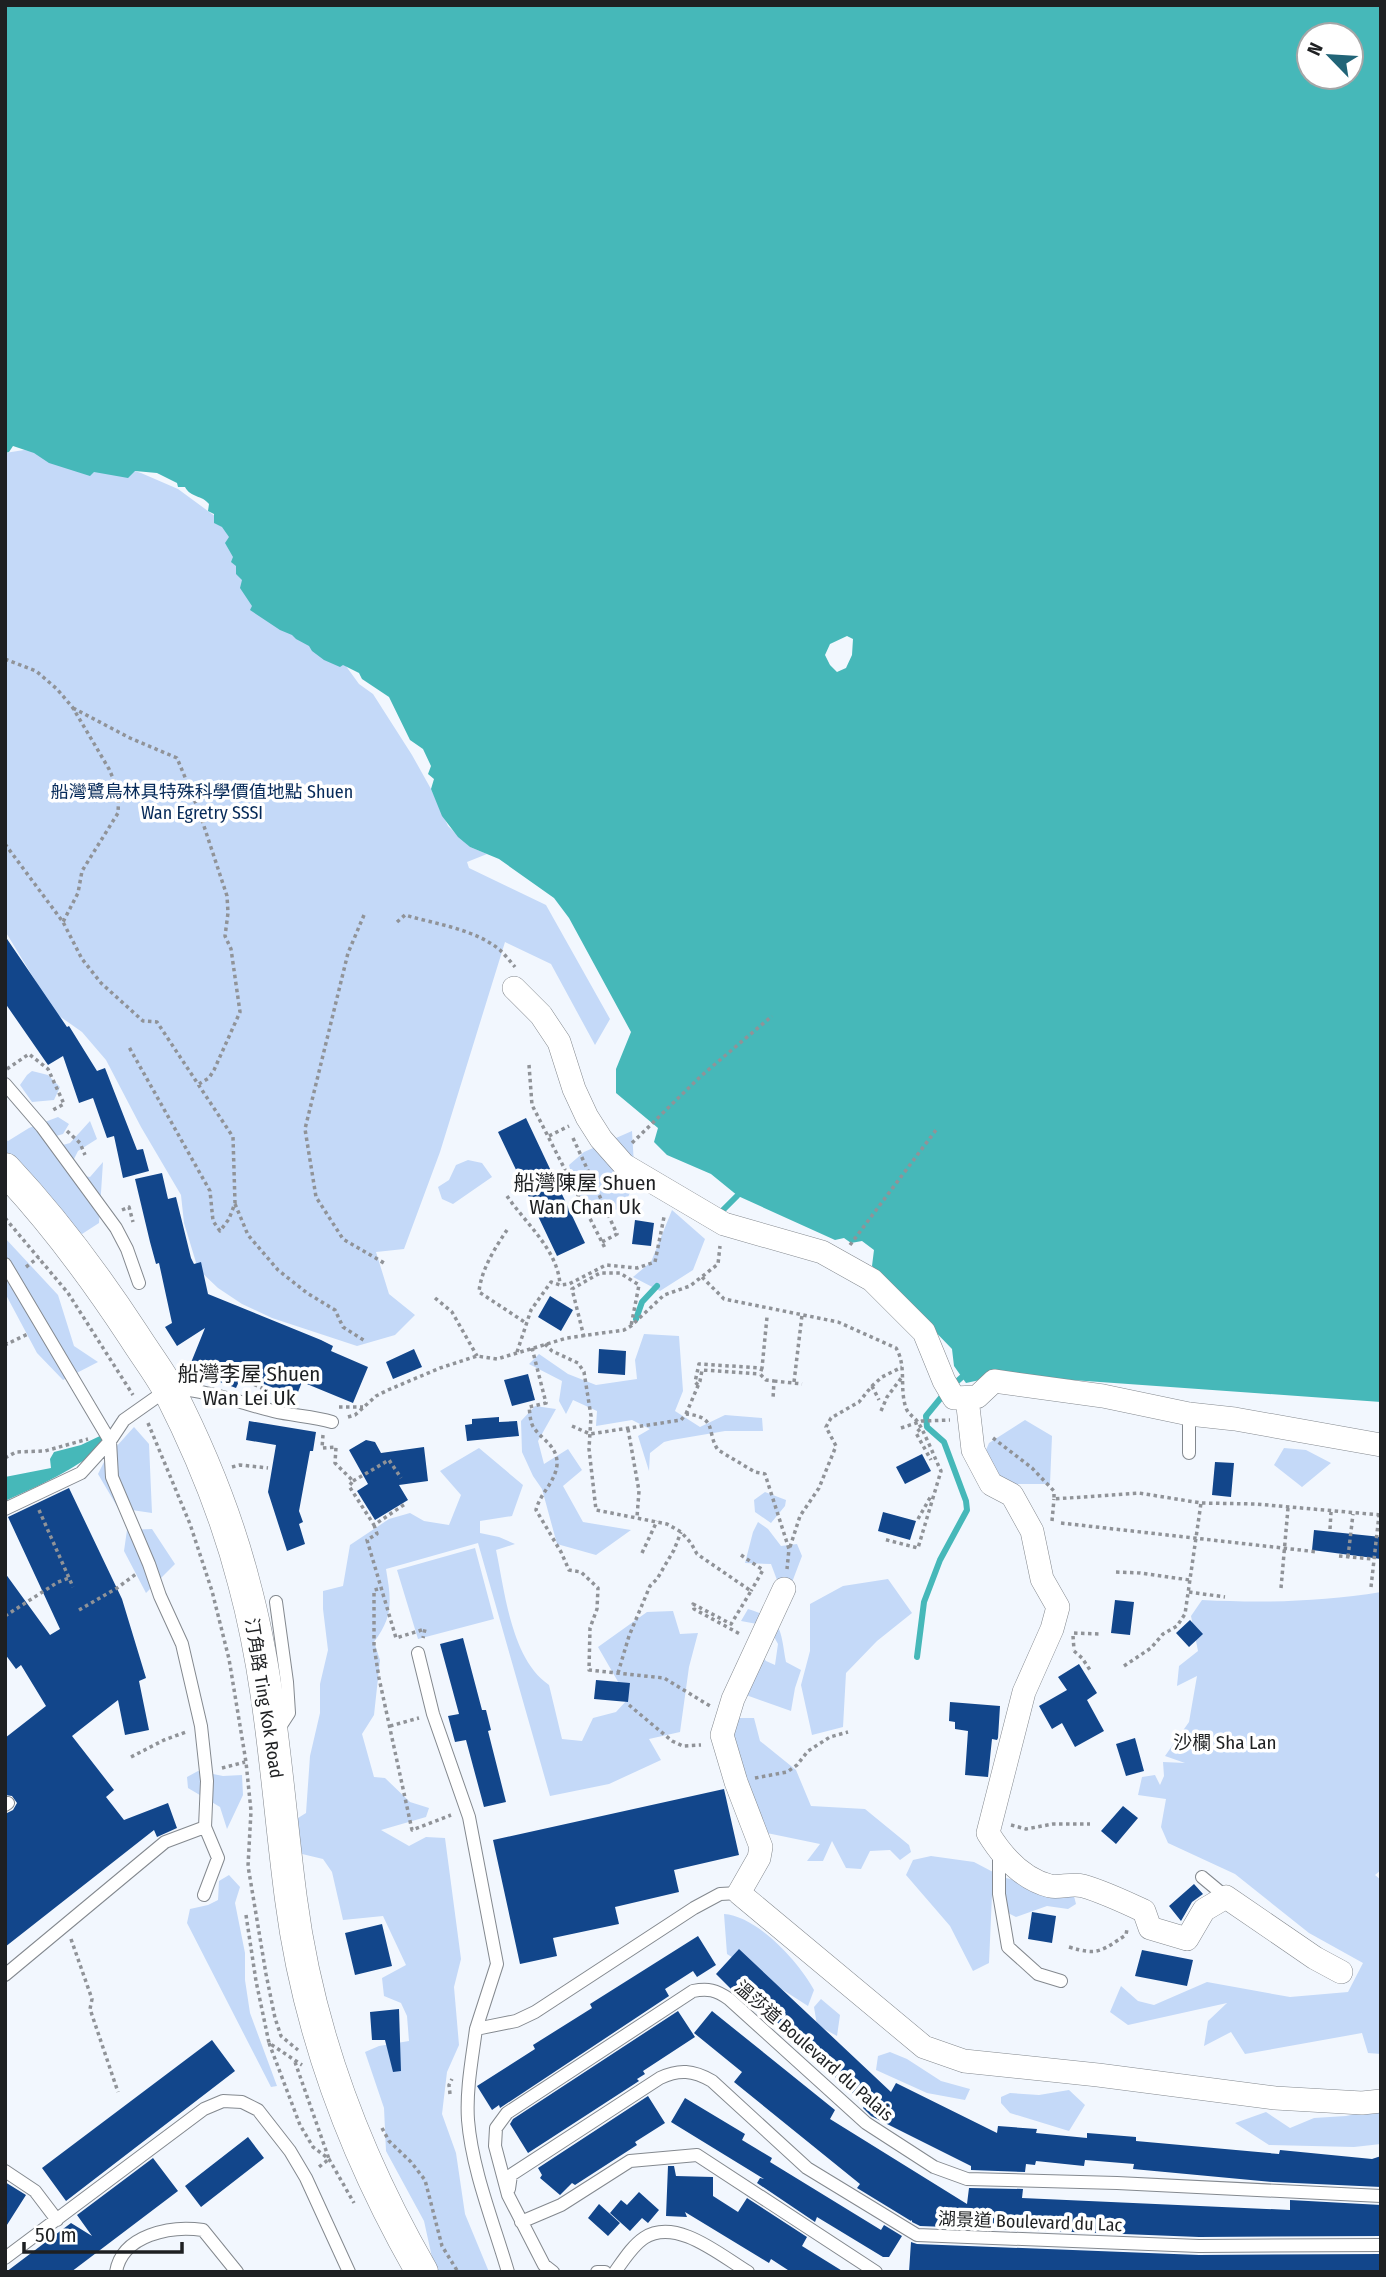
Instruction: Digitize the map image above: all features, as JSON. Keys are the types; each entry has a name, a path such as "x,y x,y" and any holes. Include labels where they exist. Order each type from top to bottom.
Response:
{"main road":[{"name":"汀角路 Ting Kok Road","path":"5,1169 64,1240 178,1390 245,1585 261,1664 263,1750 315,2018 348,2121 414,2265"}],"street":[{"path":"515,978 559,1042 574,1089 587,1117 601,1139 624,1165 723,1224 822,1252 872,1280 924,1332 957,1397 973,1450 991,1484 1012,1495 1032,1531 1042,1578 1058,1607 1061,1633 1024,1692 988,1833 999,1852 1022,1872 1051,1886 1080,1885 1122,1900 1144,1911 1150,1928 1187,1939 1203,1910 1226,1897 1315,1958 1341,1972"},
{"path":"957,1397 977,1397 993,1381 1012,1383 1103,1396 1189,1414 1235,1419 1381,1445"},
{"path":"784,1588 724,1725 736,1782 761,1847 759,1858 739,1893 924,2047 964,2061 1275,2098 1363,2103 1381,2101"}],"lane":[{"path":"5,1084 42,1127 116,1228 139,1283"},
{"path":"5,1264 107,1437 112,1477 182,1644 201,1726 206,1772 205,1828 218,1858 204,1895"},
{"path":"5,1509 81,1473 107,1437 124,1420 178,1390 212,1393 273,1411 329,1421"},
{"path":"1188,1453 1189,1414"},
{"path":"263,1750 289,1713 276,1602"},
{"path":"418,1653 433,1714 466,1809 497,1964 476,2029 469,2084 468,2121 480,2182 509,2272"},
{"path":"5,1975 164,1842 205,1828"},
{"path":"999,1852 999,1894 1008,1947 1038,1974 1061,1981"},
{"path":"1202,1877 1226,1897"},
{"path":"476,2029 526,2017 695,1908 720,1894 739,1893"},
{"name":"溫莎道 Boulevard du Palais","path":"548,2268 508,2195 506,2171 494,2137 496,2128 507,2113 693,1991 706,1989 729,1999 866,2123 934,2167 967,2179 1381,2196"},
{"name":"湖景道 Boulevard du Lac","path":"506,2171 660,2078 686,2071 700,2074 712,2081 807,2168 917,2235 1199,2246 1381,2245"},
{"path":"5,2258 204,2109 223,2101 242,2102 258,2110 290,2151 306,2178 349,2272"},
{"path":"521,2222 561,2205 630,2161 697,2155 876,2272"},
{"name":"溫莎道 Boulevard du Palais","path":"506,2171 508,2200 533,2258 548,2268"},
{"path":"5,2172 35,2191 57,2220"},
{"path":"116,2272 117,2262 139,2240 162,2231 191,2228 202,2230 236,2272"},
{"path":"615,2272 636,2244 653,2233 663,2231 683,2234 748,2272"},
{"path":"597,2272 605,2272"}],"path":[{"path":"5,659 36,671 57,689 73,708 109,769 119,792 118,813 82,871 78,892 63,922"},
{"path":"73,708 130,738 177,758 199,811 226,895 228,913 225,936 230,949 240,1012 214,1070 209,1078 200,1084"},
{"path":"5,844 63,922 82,959 101,982 143,1021 156,1023 200,1084 233,1137 235,1203 248,1235 278,1270 307,1293 335,1310 342,1327 365,1341"},
{"path":"364,915 348,953 305,1129 316,1197 343,1239 384,1263"},
{"path":"397,922 405,915 482,939 499,949 515,978"},
{"path":"631,1143 701,1076 772,1016"},
{"path":"129,1047 210,1191 213,1221 220,1231 229,1219 235,1203"},
{"path":"5,1071 29,1054 48,1069 64,1104 49,1113 57,1120"},
{"path":"529,1065 532,1105 605,1248"},
{"path":"567,1127 617,1234 602,1242"},
{"path":"64,1128 80,1143 87,1161"},
{"path":"847,1249 936,1130"},
{"path":"576,1190 592,1180"},
{"path":"507,1196 553,1258 559,1271 560,1285"},
{"path":"113,1213 130,1208 136,1233"},
{"path":"517,1352 531,1310 551,1282 569,1284 606,1265 637,1268 655,1262 664,1217"},
{"path":"5,1218 68,1293 138,1403"},
{"path":"353,1481 335,1463 336,1447 322,1448 329,1421 355,1415 376,1396 388,1390 477,1356 497,1359 567,1338 624,1330 664,1295 690,1286 718,1264 723,1224"},
{"path":"507,1230 496,1246 480,1283 479,1292 526,1323"},
{"path":"20,1272 39,1257"},
{"path":"584,1336 572,1289 600,1273 620,1273 639,1286 631,1326"},
{"path":"702,1277 724,1299 838,1322 896,1348 900,1354 905,1406 920,1422"},
{"path":"435,1298 452,1312 477,1356"},
{"path":"794,1382 802,1315"},
{"path":"760,1374 766,1317"},
{"path":"5,1342 7,1344 42,1327"},
{"path":"545,1344 552,1351 578,1363 584,1372 591,1416 589,1449 596,1510 667,1524 681,1532 696,1554 751,1591"},
{"path":"532,1348 545,1403 530,1407 530,1416 533,1428 554,1449 558,1462 550,1485 538,1502 536,1510 569,1570 580,1572 598,1588 597,1609 590,1628 589,1670 664,1678 724,1725 704,1745 683,1746 672,1741 629,1704"},
{"path":"211,1363 276,1395"},
{"path":"698,1385 695,1382 699,1364 762,1368"},
{"path":"784,1588 789,1549 800,1516 819,1488 836,1446 826,1427 831,1418 859,1402 872,1386 890,1371 902,1367"},
{"path":"572,1426 590,1434 681,1420 686,1415 702,1370 760,1374 766,1380 802,1384"},
{"path":"881,1411 887,1396 903,1376"},
{"path":"773,1399 774,1381"},
{"path":"872,1386 879,1400"},
{"path":"901,1428 930,1422 957,1397 1054,1490 1054,1499 1139,1493 1201,1503 1256,1503 1380,1515 1371,1587"},
{"path":"334,1407 363,1407"},
{"path":"145,1415 190,1524 212,1591 229,1659 246,1762 251,1811 248,1866 275,2018 281,2036 291,2047 306,2055"},
{"path":"686,1415 696,1415 704,1419 712,1430 718,1450 755,1472 765,1474 789,1549"},
{"path":"883,1539 918,1548 932,1494 941,1472 920,1429 920,1422"},
{"path":"628,1428 639,1491 638,1517"},
{"path":"920,1429 916,1433 931,1460"},
{"path":"5,1458 16,1452 45,1451 107,1437"},
{"path":"401,1478 389,1460 349,1486 377,1534 367,1540 396,1638 425,1629 418,1653"},
{"path":"232,1467 240,1465 268,1468"},
{"path":"918,1519 932,1494"},
{"path":"25,1499 27,1502 34,1500 73,1587"},
{"path":"1124,1666 1177,1626 1185,1614 1201,1503"},
{"path":"374,1525 405,1504"},
{"path":"1281,1588 1288,1508"},
{"path":"1330,1529 1331,1512"},
{"path":"1348,1557 1353,1513"},
{"path":"642,1553 657,1521"},
{"path":"1061,1523 1318,1552"},
{"path":"618,1673 629,1636 650,1586 674,1550 681,1532"},
{"path":"741,1555 763,1570 731,1624 693,1604 694,1609 759,1644"},
{"path":"1339,1556 1373,1559"},
{"path":"79,1610 117,1588 149,1564"},
{"path":"1116,1572 1190,1580"},
{"path":"5,1616 58,1582 69,1578"},
{"path":"378,1589 374,1590 374,1646 412,1830 466,1809"},
{"path":"1189,1592 1225,1597"},
{"path":"1061,1633 1100,1634"},
{"path":"1061,1633 1090,1670"},
{"path":"390,1726 433,1714"},
{"path":"131,1757 164,1740 201,1726"},
{"path":"736,1782 787,1772 797,1765 808,1751 830,1737 848,1732"},
{"path":"206,1772 246,1762 263,1750"},
{"path":"992,1820 1026,1829 1053,1824 1090,1825"},
{"path":"246,1915 269,2043 300,2125 313,2147 329,2158"},
{"path":"1069,1947 1090,1953 1105,1948 1126,1935 1127,1928 1146,1917"},
{"path":"66,1924 92,1999 90,2009 118,2092"},
{"path":"269,2043 311,2070"},
{"path":"295,2060 329,2158 357,2207"},
{"path":"452,2100 449,2091 454,2076"},
{"path":"376,2117 389,2141 425,2180 442,2246 458,2272"}],"green space":[{"name":"船灣鷺鳥林具特殊科學價值地點 Shuen Wan Egretry SSSI","path":"24,450 87,456 141,473 178,489 227,525 359,684 373,694 412,755 448,826 470,847 487,854 467,862 469,868 546,905 610,1019 595,1045 551,964 505,942 440,1152 404,1249 376,1252 389,1294 415,1315 395,1335 357,1346 272,1318 242,1304 218,1288 198,1269 184,1223 181,1195 106,1060 82,1032 55,1013 5,931 5,453"},
{"path":"32,1071 48,1075 60,1087 54,1100 32,1102 20,1085"},
{"path":"58,1117 69,1124 63,1134 46,1139 52,1148 70,1143 90,1121 97,1139 78,1151 67,1173 90,1177 103,1162 99,1223 82,1234 51,1208 5,1161 5,1139 8,1141 29,1128"},
{"path":"632,1131 635,1182 622,1210 580,1208 569,1165 584,1152"},
{"path":"468,1160 482,1163 492,1177 453,1204 442,1199 438,1187 449,1180 456,1165"},
{"path":"672,1210 705,1239 693,1270 660,1291 633,1277 651,1262"},
{"path":"5,1238 58,1295 74,1346 98,1362 63,1380 37,1353 5,1293"},
{"path":"644,1334 679,1336 683,1391 675,1411 700,1427 725,1415 762,1418 763,1431 725,1431 664,1442 650,1453 649,1471 638,1436 650,1429 632,1420 596,1426 597,1411 573,1400 566,1414 559,1401 562,1381 529,1364 539,1354 568,1374 596,1385 637,1379 635,1360"},
{"path":"535,1406 556,1409 538,1441 544,1464 568,1449 582,1470 563,1486 583,1522 631,1530 596,1555 557,1544 542,1489 522,1452 521,1421"},
{"path":"1025,1420 1052,1436 1050,1484 1014,1484 976,1474 989,1443"},
{"path":"134,1427 149,1444 152,1513 118,1508 98,1474 106,1458"},
{"path":"479,1448 523,1485 512,1516 480,1521 480,1533 515,1544 496,1550 507,1604 526,1659 549,1685 562,1739 582,1741 593,1718 616,1712 628,1699 598,1647 647,1612 673,1611 680,1634 698,1633 689,1667 680,1732 649,1739 661,1760 609,1784 550,1796 478,1543 386,1569 389,1607 385,1624 374,1642 380,1660 374,1715 362,1734 374,1777 385,1778 410,1802 429,1808 426,1817 381,1830 409,1846 426,1837 445,1838 461,1959 454,1987 459,2045 447,2072 442,2114 456,2153 465,2214 489,2272 435,2271 424,2221 386,2151 384,2108 365,2052 379,2046 409,2041 407,2016 401,2003 384,1996 382,1978 406,1965 383,1916 343,1920 332,1872 323,1859 277,1848 274,1833 306,1813 310,1756 320,1713 320,1684 328,1650 323,1591 343,1586 350,1545 389,1519 410,1513 424,1521 449,1525 461,1495 440,1471"},
{"path":"1284,1448 1306,1450 1331,1463 1302,1487 1274,1465"},
{"path":"765,1492 786,1500 785,1506 771,1523 755,1512 754,1500"},
{"path":"758,1522 768,1529 781,1546 797,1544 802,1556 791,1585 777,1580 771,1564 745,1563"},
{"path":"152,1529 175,1564 146,1593 124,1551 127,1530"},
{"path":"475,1548 494,1619 418,1639 397,1570"},
{"path":"888,1579 912,1613 877,1641 846,1673 843,1727 812,1735 801,1685 810,1651 810,1604 843,1586"},
{"path":"1381,1592 1381,1870 1375,1875 1381,1880 1381,2054 1368,2053 1362,2033 1245,2054 1231,2032 1204,2046 1208,2021 1227,2003 1128,2025 1110,2012 1121,1986 1138,2001 1154,2005 1207,1982 1290,1997 1348,1992 1363,1963 1309,1933 1235,1874 1168,1843 1161,1827 1166,1799 1138,1795 1142,1777 1155,1775 1160,1785 1164,1776 1163,1762 1185,1763 1165,1756 1189,1722 1197,1676 1177,1686 1179,1666 1198,1651 1191,1616 1202,1600 1292,1601"},
{"path":"748,1609 774,1622 781,1633 786,1662 801,1670 791,1711 746,1695 756,1650 766,1661 775,1665 778,1644 768,1626 741,1621"},
{"path":"739,1718 754,1718 760,1741 796,1770 811,1806 865,1809 909,1845 911,1852 900,1860 890,1850 870,1851 861,1869 846,1868 832,1841 823,1861 807,1861 820,1844 752,1830 723,1741"},
{"path":"198,1771 223,1776 242,1775 243,1795 227,1829 220,1807 188,1788 187,1777"},
{"path":"931,1856 974,1862 993,1872 989,1963 973,1971 950,1926 906,1875 913,1860"},
{"path":"229,1875 240,1887 235,1903 245,1953 245,1980 250,2013 277,2086 271,2087 187,1923 190,1909 218,1900 219,1881"},
{"path":"1006,1878 1073,1892 1076,1904 1068,1909 1047,1906 1016,1917 1006,1912"},
{"path":"724,1914 750,1923 788,1954 814,1990 808,2006 727,1954"},
{"path":"821,1999 840,2015 837,2036 817,2025 814,2007"},
{"path":"890,2052 907,2059 941,2081 970,2089 965,2100 927,2093 876,2070 878,2056"},
{"path":"1069,2090 1085,2105 1069,2131 1010,2113 1001,2103 1001,2097 1010,2093 1039,2095"},
{"path":"1381,2109 1381,2144 1354,2147 1269,2145 1235,2123 1266,2112 1290,2128 1314,2118 1346,2116"}],"water":[{"path":"5,5 1381,5 1381,1402 1003,1375 966,1383 954,1366 952,1349 872,1266 874,1250 862,1241 851,1243 844,1238 835,1240 738,1196 711,1174 667,1155 654,1142 658,1128 616,1093 616,1069 631,1032 569,918 554,898 499,859 470,847 458,837 442,816 431,789 434,779 428,774 431,766 423,749 410,740 389,697 362,679 359,673 324,660 309,646 250,610 252,606 240,588 242,580 236,574 236,566 231,562 233,557 225,543 229,537 222,527 214,523 214,514 208,511 209,504 206,501 157,473 135,471 128,478 94,472 90,476 49,463 34,453 13,446 5,453","holes":["847,636 853,639 852,655 846,668 837,672 825,655 830,644"]},
{"path":"102,1435 104,1444 82,1462 5,1501 5,1477 51,1468 50,1459 54,1452 81,1445"}],"building":[{"path":"5,936 67,1027 69,1026 97,1071 105,1068 137,1150 143,1149 149,1171 123,1178 114,1136 107,1138 93,1098 79,1103 63,1056 48,1065 5,1003"},
{"path":"526,1118 585,1243 557,1256 498,1132"},
{"path":"162,1173 168,1199 176,1197 191,1258 194,1264 201,1262 208,1294 321,1340 333,1346 331,1351 368,1367 353,1403 302,1382 296,1397 242,1375 236,1388 188,1370 205,1328 177,1346 165,1327 172,1323 159,1263 156,1264 135,1179"},
{"path":"635,1220 654,1223 651,1246 632,1244"},
{"path":"550,1296 573,1310 561,1331 538,1317"},
{"path":"414,1349 422,1367 393,1379 386,1362"},
{"path":"599,1349 626,1351 625,1375 598,1373"},
{"path":"528,1374 535,1400 512,1406 504,1380"},
{"path":"499,1417 499,1422 517,1421 519,1436 467,1441 465,1425 472,1424 472,1419"},
{"path":"249,1421 316,1432 299,1511 303,1522 299,1524 305,1544 287,1551 268,1492 276,1445 246,1440"},
{"path":"366,1440 375,1442 381,1453 424,1447 428,1481 399,1485 408,1500 375,1520 357,1491 368,1484 349,1450"},
{"path":"922,1454 931,1471 905,1484 896,1467"},
{"path":"1215,1462 1234,1463 1231,1497 1212,1495"},
{"path":"69,1488 122,1599 146,1678 139,1681 149,1730 125,1735 118,1700 72,1736 114,1790 106,1797 124,1820 168,1803 177,1828 157,1837 154,1830 5,1947 5,1814 13,1810 17,1803 12,1796 5,1795 5,1738 46,1706 21,1665 16,1669 5,1654 5,1573 50,1635 60,1629 8,1517"},
{"path":"883,1512 916,1521 910,1540 878,1531"},
{"path":"1314,1530 1381,1537 1381,1559 1312,1550"},
{"path":"1115,1600 1134,1602 1130,1635 1111,1633"},
{"path":"1190,1620 1203,1634 1189,1647 1176,1633"},
{"path":"463,1638 482,1710 486,1710 491,1730 488,1731 506,1802 484,1807 466,1740 455,1742 448,1716 459,1714 440,1644"},
{"path":"1079,1664 1097,1693 1087,1700 1104,1731 1075,1747 1062,1723 1052,1729 1039,1706 1067,1690 1058,1677"},
{"path":"596,1680 630,1683 628,1702 594,1699"},
{"path":"950,1702 1000,1706 998,1738 992,1739 988,1777 965,1775 968,1731 955,1729 955,1722 949,1721"},
{"path":"1135,1738 1144,1771 1126,1776 1116,1744"},
{"path":"724,1789 739,1855 674,1870 679,1892 615,1907 619,1924 553,1938 557,1956 520,1964 493,1840"},
{"path":"1123,1806 1138,1818 1116,1844 1101,1831"},
{"path":"1194,1884 1203,1894 1192,1902 1181,1921 1169,1906"},
{"path":"1032,1912 1056,1916 1052,1943 1028,1939"},
{"path":"382,1924 392,1966 355,1975 345,1933"},
{"path":"698,1936 716,1965 697,1977 693,1971 665,1989 669,1996 500,2108 499,2105 492,2110 477,2086 535,2049 533,2045 592,2008 590,2004"},
{"path":"739,1949 891,2092 896,2083 997,2133 998,2126 1037,2129 1036,2133 1087,2138 1087,2133 1136,2137 1136,2141 1279,2154 1280,2150 1372,2159 1381,2156 1381,2187 1273,2182 1133,2169 1134,2164 1085,2160 1084,2166 1036,2161 1035,2165 1026,2164 1025,2172 971,2170 971,2166 871,2116 863,2108 865,2105 737,1985 732,1990 716,1974"},
{"path":"1142,1950 1193,1960 1187,1986 1135,1976"},
{"path":"399,2009 401,2071 393,2072 385,2040 372,2040 370,2012"},
{"path":"678,2011 695,2037 643,2071 645,2074 637,2079 639,2081 528,2153 510,2124 513,2119"},
{"path":"712,2011 835,2110 830,2119 967,2204 969,2188 1023,2189 1022,2198 1290,2210 1290,2200 1381,2205 1381,2236 1199,2237 920,2226 857,2188 860,2184 734,2082 742,2072 694,2033"},
{"path":"212,2040 235,2071 66,2201 42,2168"},
{"path":"648,2096 665,2123 635,2142 637,2145 575,2185 572,2183 560,2195 540,2178 542,2175 538,2168"},
{"path":"685,2098 745,2134 742,2140 772,2158 770,2162 881,2230 884,2225 902,2236 889,2257 883,2257 817,2217 815,2222 757,2183 760,2178 764,2179 671,2122"},
{"path":"248,2137 264,2158 201,2207 185,2186"},
{"path":"153,2158 178,2191 71,2272 6,2272 71,2223 92,2236 77,2215"},
{"path":"668,2166 674,2166 676,2176 713,2177 713,2196 738,2212 747,2198 807,2237 802,2246 844,2272 791,2272 771,2259 769,2263 685,2212 687,2217 666,2216"},
{"path":"5,2182 26,2195 5,2228"},
{"path":"639,2192 659,2210 648,2223 642,2218 630,2231 610,2213 621,2200 627,2205"},
{"path":"599,2204 620,2223 608,2236 588,2218"},
{"path":"911,2242 1199,2255 1381,2254 1381,2272 909,2272"}],"waterway":[{"path":"722,1211 737,1196"},
{"path":"636,1319 642,1302 657,1286"},
{"path":"952,1386 962,1377"},
{"path":"917,1657 924,1602 940,1560 967,1510 944,1442 927,1427 926,1416 944,1394"}],"district":[{"name":"船灣陳屋 Shuen Wan Chan Uk","path":"585,1195"},
{"name":"船灣李屋 Shuen Wan Lei Uk","path":"249,1386"},
{"name":"沙欄 Sha Lan","path":"1225,1742"}]}
